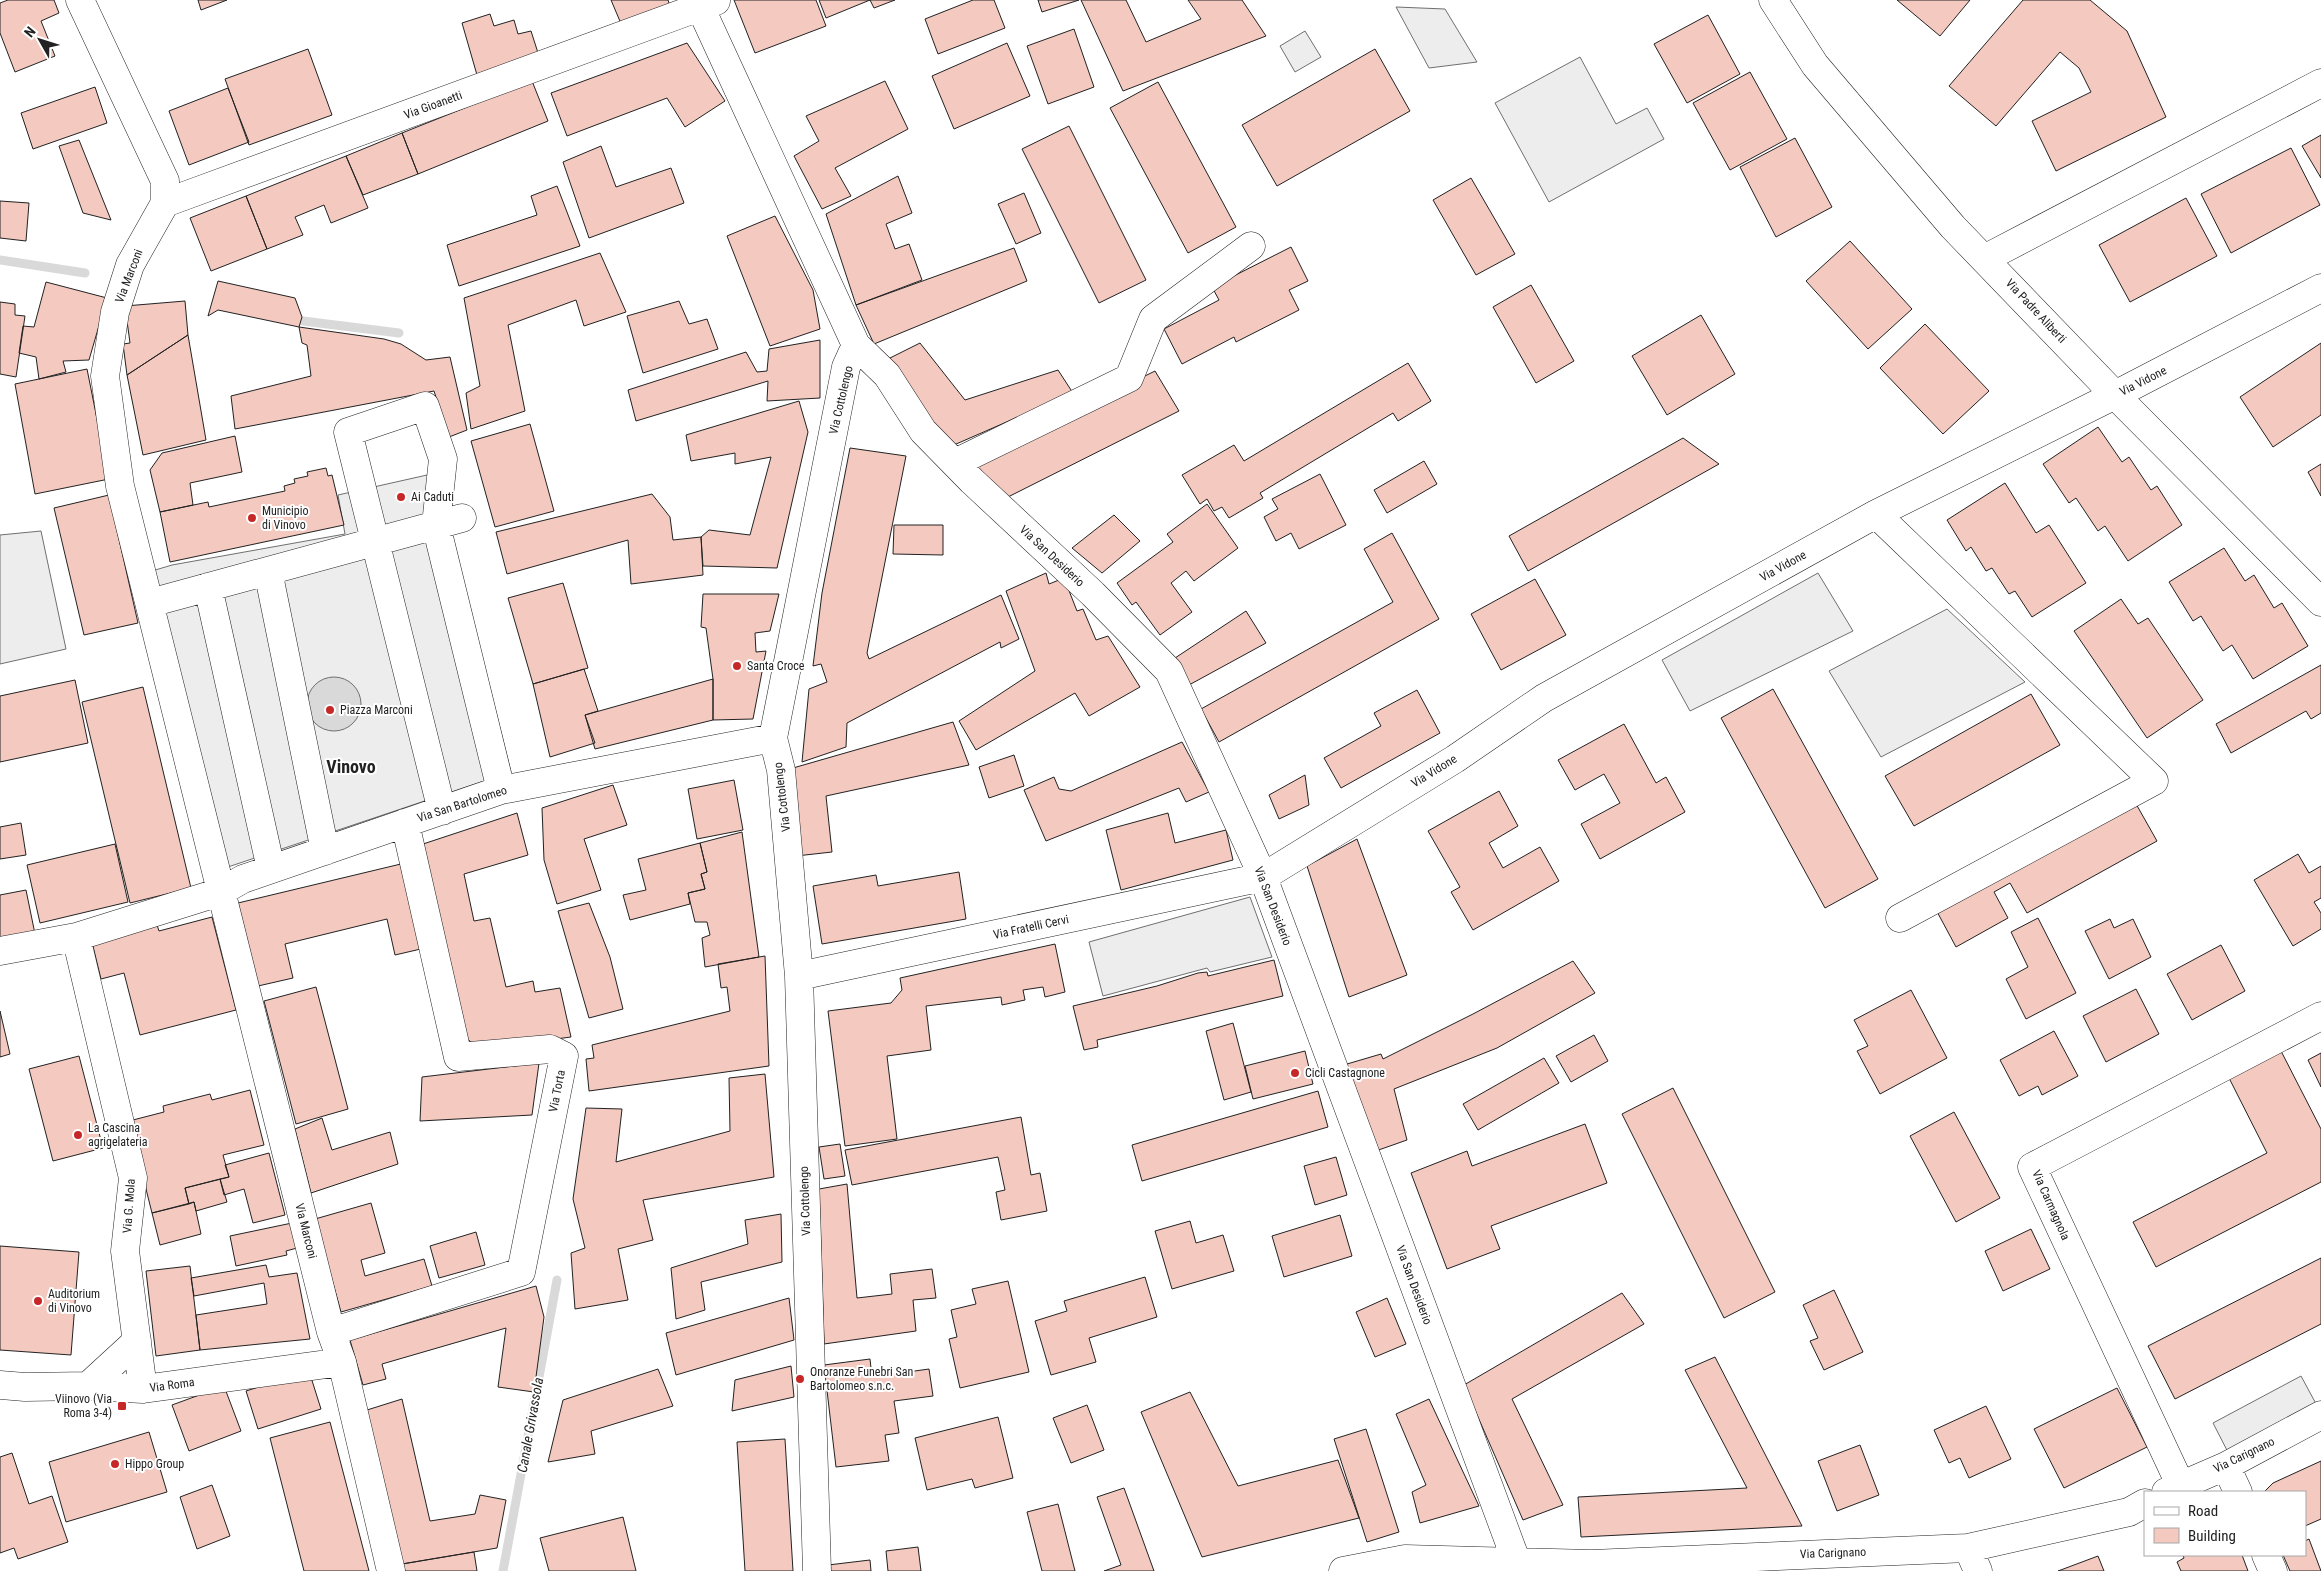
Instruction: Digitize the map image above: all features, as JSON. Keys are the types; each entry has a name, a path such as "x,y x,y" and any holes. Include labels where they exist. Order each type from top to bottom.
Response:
{"street":[{"path":"80,0 166,181 166,203"},
{"name":"Via Padre Aliberti","path":"1773,0 1815,65 1953,227 1986,258 2115,395 2320,599"},
{"path":"705,2 856,345"},
{"name":"Via Gioanetti","path":"166,203 705,2"},
{"path":"1986,258 2321,83"},
{"name":"Via Marconi","path":"150,603 120,486 105,376 115,312 130,265 166,203"},
{"path":"955,464 1129,378 1153,319 1251,246"},
{"name":"Via Vidone","path":"1263,877 1455,759 1544,698 1876,514 2115,395 2321,288"},
{"name":"Via San Desiderio","path":"856,345 887,375 923,431 972,481 1093,594 1169,671 1263,877 1518,1566"},
{"name":"Via Cottolengo","path":"817,1571 799,976 781,770 773,738 846,368 856,345"},
{"path":"442,811 348,432 425,406 443,458 436,525 501,790"},
{"path":"1876,514 2154,781 1900,918"},
{"path":"220,892 150,603 462,518"},
{"path":"268,571 325,851"},
{"path":"208,587 271,869"},
{"name":"Via San Bartolomeo","path":"76,937 220,892 243,879 501,790 773,738"},
{"name":"Via Torta","path":"332,1332 521,1272 564,1056 550,1049 458,1057 405,823"},
{"name":"Via Fratelli Cervi","path":"799,976 1263,877"},
{"name":"Via Marconi","path":"220,892 332,1332 342,1362 391,1571"},
{"path":"0,951 76,937"},
{"name":"Via G. Mola","path":"76,937 133,1178 125,1251 143,1389"},
{"name":"Via Carmagnola","path":"2173,1488 2032,1167 2321,1016"},
{"path":"88,1386 137,1341"},
{"name":"Via Roma","path":"0,1385 143,1389 342,1362"},
{"name":"Via Carignano","path":"2173,1488 2226,1466 2321,1416"},
{"path":"2226,1466 2238,1491"},
{"name":"Via Carignano","path":"1343,1571 1405,1559 1518,1566 1973,1559 2128,1512 2144,1504"},
{"path":"2266,1556 2273,1571"}],"shaded area":[{"path":"1396,7 1445,9 1477,62 1429,68"},
{"path":"1305,31 1321,57 1295,72 1280,46"},
{"path":"1580,57 1616,124 1647,108 1664,139 1549,202 1495,103"},
{"name":"Piazza Marconi","path":"436,473 511,772 216,871 132,577 172,565 345,534 338,495"},
{"path":"41,531 66,649 0,664 0,535"},
{"path":"1818,573 1853,631 1690,711 1662,660"},
{"path":"1947,609 2025,682 1881,757 1829,671"},
{"path":"329,677 339,677 349,681 357,689 361,704 357,719 349,727 339,731 329,731 319,727 311,719 307,709 307,699 311,689 319,681"},
{"path":"1250,897 1272,957 1210,972 1207,968 1103,996 1089,942"},
{"path":"2301,1376 2321,1413 2233,1462 2213,1423"}],"building":[{"path":"8,0 54,0 59,13 41,21 55,56 15,72 0,33 0,3"},
{"path":"198,0 227,0 201,10"},
{"path":"611,0 668,0 670,6 622,26"},
{"path":"734,0 816,0 826,26 755,53"},
{"path":"819,0 870,0 826,18"},
{"path":"870,0 895,0 874,8"},
{"path":"973,0 994,0 1005,28 938,54 925,19"},
{"path":"1038,0 1079,0 1042,12"},
{"path":"1081,0 1126,0 1146,42 1201,19 1188,0 1242,0 1266,36 1123,91"},
{"path":"1897,0 1970,0 1940,36"},
{"path":"2023,0 2090,0 2127,31 2166,117 2056,171 2032,121 2091,92 2079,68 2060,52 1996,126 1949,86"},
{"path":"490,14 494,26 514,20 518,34 531,31 539,56 477,75 462,23"},
{"path":"1708,15 1740,74 1687,103 1654,44"},
{"path":"1074,29 1094,87 1048,104 1027,46"},
{"path":"687,43 725,101 685,127 667,98 567,136 551,93"},
{"path":"1007,43 1030,96 954,129 932,76"},
{"path":"308,49 332,115 249,145 225,79"},
{"path":"1375,49 1410,111 1277,186 1242,125"},
{"path":"1750,72 1787,139 1730,170 1693,103"},
{"path":"532,81 548,121 418,174 402,133"},
{"path":"885,81 908,129 835,168 851,196 822,209 794,156 819,141 806,116"},
{"path":"1158,82 1236,227 1188,253 1110,108"},
{"path":"95,87 107,123 33,149 21,113"},
{"path":"228,88 249,142 189,165 169,111"},
{"path":"1069,126 1146,280 1099,303 1022,149"},
{"path":"402,133 418,174 363,195 346,156"},
{"path":"2321,135 2321,178 2302,146"},
{"path":"1795,138 1832,207 1776,237 1740,167"},
{"path":"79,140 111,220 83,213 59,146"},
{"path":"601,146 616,187 671,168 684,203 589,238 563,162"},
{"path":"2291,148 2320,205 2231,253 2201,194"},
{"path":"346,156 368,208 331,223 324,205 295,217 303,235 267,249 246,196"},
{"path":"898,176 912,213 886,224 895,249 909,244 922,280 856,305 826,214"},
{"path":"1471,178 1515,254 1476,275 1433,200"},
{"path":"557,186 580,246 459,286 447,245 537,215 531,196"},
{"path":"1024,193 1041,233 1016,244 998,204"},
{"path":"246,196 267,249 211,271 190,218"},
{"path":"2186,198 2217,256 2130,302 2099,245"},
{"path":"0,201 29,203 26,241 0,238"},
{"path":"775,216 813,290 820,329 770,346 727,236"},
{"path":"1850,241 1912,309 1868,349 1806,281"},
{"path":"1291,247 1308,281 1289,290 1299,310 1236,342 1234,337 1182,364 1164,329 1219,300 1212,287"},
{"path":"1014,248 1027,281 874,344 856,305"},
{"path":"600,253 626,312 584,326 576,300 508,325 525,411 471,429 466,393 480,386 464,298"},
{"path":"218,281 295,298 302,317 299,327 218,310 208,316"},
{"path":"46,282 107,298 89,360 63,361 66,372 39,379 36,357 19,353 23,326 34,327"},
{"path":"1531,285 1574,361 1536,383 1493,307"},
{"path":"185,301 188,335 127,375 123,344 130,343 125,306"},
{"path":"679,301 689,324 707,319 718,349 643,373 627,316"},
{"path":"0,302 15,304 15,315 25,316 16,377 0,374"},
{"path":"1701,315 1735,374 1667,415 1632,356"},
{"path":"1925,324 1989,391 1943,434 1880,368"},
{"path":"299,327 384,339 401,344 426,360 450,357 467,430 449,437 434,391 235,429 231,396 311,376 307,345 302,343"},
{"path":"188,335 206,440 143,455 127,375"},
{"path":"820,340 820,398 767,401 768,381 636,421 628,390 746,352 757,372 767,371 769,349"},
{"path":"920,343 965,400 1058,370 1073,393 947,448 888,359"},
{"path":"2321,343 2321,415 2273,447 2240,397"},
{"path":"1408,363 1431,401 1398,421 1393,413 1260,493 1263,498 1229,518 1222,507 1214,511 1207,499 1200,504 1182,475 1234,445 1244,461"},
{"path":"87,369 109,479 35,494 15,384"},
{"path":"1155,371 1179,411 1004,499 971,462"},
{"path":"799,401 808,432 777,568 703,566 701,537 709,530 750,535 771,457 735,464 735,453 691,461 686,435"},
{"path":"530,424 554,511 495,527 471,441"},
{"path":"2098,427 2122,462 2129,457 2151,490 2157,486 2182,525 2128,561 2105,526 2098,531 2076,498 2069,503 2043,464"},
{"path":"235,436 242,472 190,483 193,505 160,512 150,470 162,453"},
{"path":"1683,438 1719,464 1528,571 1509,536"},
{"path":"850,448 906,456 867,653 869,659 1001,595 1019,639 1001,648 1000,642 847,723 846,747 802,762 809,689 827,682 821,664 813,666 822,593"},
{"path":"1424,461 1437,484 1387,513 1374,490"},
{"path":"2321,464 2321,496 2308,472"},
{"name":"Municipio di Vinovo","path":"326,468 328,476 332,475 344,525 170,562 160,512 208,502 209,507 285,491 284,486 295,483 294,479 308,476 307,472"},
{"path":"1320,474 1346,525 1299,549 1291,533 1276,541 1264,517 1278,509 1272,499"},
{"path":"2005,483 2036,533 2049,525 2086,583 2032,617 2015,591 2009,594 1992,568 1986,571 1971,547 1966,551 1947,520"},
{"path":"652,494 670,517 673,540 701,537 703,575 631,584 628,540 507,574 496,532"},
{"path":"109,495 138,623 84,635 54,508"},
{"path":"1207,504 1238,548 1194,581 1186,571 1171,583 1192,612 1160,635 1136,602 1132,605 1117,583 1173,542 1167,534"},
{"path":"1114,515 1140,541 1102,573 1072,548"},
{"path":"894,525 943,525 943,555 893,554"},
{"path":"1392,533 1439,619 1219,742 1201,709 1393,602 1364,549"},
{"path":"2224,548 2245,581 2254,575 2274,608 2282,603 2308,646 2253,679 2232,645 2223,651 2201,616 2193,621 2169,582"},
{"path":"1046,573 1049,584 1064,578 1077,611 1083,609 1096,640 1108,636 1140,687 1089,716 1075,693 976,750 959,721 1035,671 1006,591"},
{"path":"1535,579 1566,635 1501,670 1471,614"},
{"path":"563,583 588,668 533,684 508,598"},
{"name":"Santa Croce","path":"703,594 779,594 770,631 755,633 756,652 766,651 753,719 713,720 713,679 706,628 701,627"},
{"path":"2121,599 2138,624 2148,618 2203,700 2147,738 2074,631"},
{"path":"1246,611 1266,643 1189,685 1172,660"},
{"path":"2321,665 2321,713 2311,719 2306,711 2231,753 2216,724"},
{"path":"584,669 598,711 585,715 595,743 550,757 533,684"},
{"path":"713,679 713,720 595,749 585,715"},
{"path":"75,680 88,743 0,762 0,696"},
{"path":"143,687 191,888 130,903 82,702"},
{"path":"1773,689 1878,879 1825,908 1721,718"},
{"path":"1417,690 1440,733 1341,788 1324,758 1381,726 1374,713"},
{"path":"2031,694 2060,745 1914,826 1885,776"},
{"path":"953,722 969,765 826,796 832,852 796,856 786,770"},
{"path":"1624,724 1656,783 1666,777 1685,812 1600,859 1581,824 1620,803 1604,774 1575,790 1558,760"},
{"path":"1182,742 1209,792 1186,802 1179,788 1046,841 1024,790 1054,777 1059,789 1071,791"},
{"path":"1014,755 1024,786 989,798 979,767"},
{"path":"1305,775 1309,805 1279,819 1269,795"},
{"path":"734,780 743,830 697,839 688,789"},
{"path":"613,785 627,825 584,839 601,890 557,904 544,860 542,808"},
{"path":"1499,791 1518,826 1489,843 1503,868 1540,847 1559,881 1473,930 1451,892 1460,887 1428,831"},
{"path":"2131,795 2157,841 2027,913 2010,883 1994,892 2008,918 1956,947 1934,906"},
{"path":"517,813 528,855 464,874 474,921 490,918 506,987 533,981 535,992 560,988 571,1037 480,1049 466,1038 420,845"},
{"path":"1168,813 1175,843 1226,830 1233,860 1121,890 1106,830"},
{"path":"21,823 26,855 0,859 0,827"},
{"path":"742,832 759,957 705,967 702,938 710,935 707,922 695,922 688,893 705,889 701,874 707,872 700,843"},
{"path":"1357,839 1407,975 1349,997 1307,866"},
{"path":"700,843 707,872 701,874 705,889 688,893 690,904 630,920 623,895 646,890 638,859"},
{"path":"115,844 128,902 40,923 27,865"},
{"path":"2298,854 2309,873 2321,866 2321,898 2314,902 2321,913 2321,929 2293,946 2254,880"},
{"path":"405,863 425,948 395,955 387,919 285,944 293,978 258,986 238,903"},
{"path":"959,872 966,919 822,944 813,886 876,875 878,886"},
{"path":"26,890 35,934 0,940 0,895"},
{"path":"589,903 610,957 623,1009 589,1018 558,911"},
{"path":"212,917 236,1010 140,1035 124,973 101,979 92,942 157,925 159,931"},
{"path":"2038,918 2076,993 2026,1019 2006,979 2028,967 2011,932"},
{"path":"2110,919 2114,928 2133,919 2151,957 2109,979 2085,931"},
{"path":"1055,944 1065,992 1045,997 1043,987 1023,990 1025,1000 1002,1005 1001,997 926,1006 931,1050 887,1056 897,1139 845,1146 828,1011 891,1003 902,990 900,978"},
{"path":"2221,945 2245,991 2192,1020 2167,974"},
{"path":"765,956 769,1066 589,1091 586,1059 594,1058 592,1045 730,1011 727,987 721,988 718,964"},
{"path":"1274,960 1283,996 1097,1040 1098,1047 1084,1050 1073,1006 1157,986 1198,973 1207,972 1208,976"},
{"path":"1573,961 1595,993 1497,1048 1394,1089 1407,1140 1370,1153 1347,1064 1381,1054 1383,1059"},
{"path":"316,987 348,1109 296,1124 264,1001"},
{"path":"2136,989 2159,1034 2106,1062 2083,1016"},
{"path":"1911,990 1947,1058 1880,1094 1857,1051 1868,1046 1854,1020"},
{"path":"0,1011 10,1054 0,1057"},
{"path":"1233,1023 1251,1092 1224,1100 1206,1031"},
{"path":"2054,1031 2078,1076 2042,1095 2038,1086 2019,1096 2000,1060"},
{"path":"1594,1035 1608,1061 1571,1082 1556,1056"},
{"path":"1305,1051 1313,1084 1253,1099 1245,1066"},
{"path":"2281,1051 2321,1129 2321,1182 2156,1267 2133,1222 2267,1153 2229,1078"},
{"path":"2321,1053 2321,1087 2308,1060"},
{"path":"79,1056 103,1148 53,1161 29,1069"},
{"path":"1544,1058 1559,1083 1478,1130 1463,1104"},
{"path":"539,1063 532,1115 420,1121 422,1077"},
{"path":"765,1074 774,1177 643,1200 653,1240 618,1249 628,1300 575,1309 571,1253 585,1248 573,1199 586,1108 622,1109 616,1162 730,1131 729,1078"},
{"path":"1673,1088 1775,1292 1724,1318 1622,1114"},
{"path":"250,1090 264,1145 223,1155 229,1177 185,1188 189,1204 152,1213 129,1121 164,1112 163,1106 210,1094 212,1100"},
{"path":"1318,1091 1328,1127 1142,1181 1132,1145"},
{"path":"1954,1112 2000,1198 1956,1222 1910,1136"},
{"path":"1021,1117 1031,1175 1040,1173 1047,1211 1001,1220 996,1192 1005,1190 998,1157 852,1185 845,1150"},
{"path":"322,1118 332,1150 390,1132 398,1164 311,1193 295,1129"},
{"path":"1585,1124 1607,1183 1491,1226 1500,1249 1447,1269 1411,1173 1467,1151 1472,1166"},
{"path":"840,1144 845,1176 824,1179 819,1147"},
{"path":"269,1153 285,1215 253,1223 244,1189 224,1195 220,1179 229,1177 225,1165"},
{"path":"1336,1157 1347,1195 1315,1205 1304,1166"},
{"path":"220,1179 227,1202 196,1211 194,1202 189,1204 185,1188"},
{"path":"847,1184 857,1298 892,1294 890,1274 932,1269 936,1298 913,1300 916,1331 824,1344 819,1189"},
{"path":"194,1202 201,1234 160,1245 152,1213"},
{"path":"371,1203 385,1253 361,1260 365,1276 424,1259 432,1286 341,1312 315,1219"},
{"path":"781,1214 782,1262 701,1282 705,1310 676,1319 671,1268 748,1244 745,1220"},
{"path":"1340,1215 1352,1256 1284,1277 1272,1236"},
{"path":"1190,1221 1196,1243 1223,1235 1234,1271 1172,1289 1155,1231"},
{"path":"292,1223 297,1248 286,1251 287,1255 236,1266 230,1236"},
{"path":"2031,1229 2050,1269 2003,1291 1985,1251"},
{"path":"476,1232 485,1265 439,1278 430,1246"},
{"name":"Auditorium di Vinovo","path":"0,1246 79,1252 71,1355 0,1350"},
{"path":"2321,1258 2321,1324 2175,1399 2148,1346"},
{"path":"266,1265 269,1277 297,1273 310,1339 200,1350 196,1315 267,1304 264,1283 194,1296 191,1278"},
{"path":"190,1266 200,1350 156,1356 146,1271"},
{"path":"1145,1277 1157,1317 1089,1338 1096,1362 1051,1375 1035,1321 1067,1311 1064,1301"},
{"path":"1008,1281 1029,1372 960,1388 949,1339 957,1337 951,1310 976,1304 972,1289"},
{"path":"536,1286 544,1317 534,1392 498,1387 506,1328 382,1364 386,1379 363,1385 350,1340"},
{"path":"1834,1290 1863,1352 1824,1370 1810,1341 1818,1338 1803,1305"},
{"path":"1622,1293 1644,1324 1512,1399 1563,1505 1523,1520 1464,1385"},
{"path":"789,1298 794,1340 676,1375 666,1333"},
{"path":"1387,1298 1406,1344 1375,1357 1356,1312"},
{"path":"1715,1357 1802,1526 1581,1537 1578,1497 1747,1488 1685,1370"},
{"path":"870,1359 872,1377 929,1369 933,1396 894,1401 899,1433 885,1435 889,1461 836,1467 824,1365"},
{"path":"791,1366 794,1397 732,1411 735,1380"},
{"path":"658,1369 673,1406 591,1431 595,1454 548,1462 563,1400"},
{"path":"309,1371 321,1409 258,1429 246,1391"},
{"path":"224,1386 241,1431 189,1451 172,1405"},
{"path":"2117,1388 2147,1447 2064,1488 2034,1429"},
{"path":"1190,1392 1238,1486 1338,1460 1359,1518 1202,1557 1141,1412"},
{"path":"402,1399 430,1521 475,1514 480,1495 506,1500 497,1548 402,1564 367,1410"},
{"path":"1429,1399 1479,1506 1420,1523 1412,1492 1426,1485 1396,1414"},
{"path":"1087,1405 1104,1450 1071,1463 1053,1418"},
{"path":"1986,1406 2011,1459 1969,1478 1960,1458 1949,1463 1934,1430"},
{"path":"998,1417 1013,1478 975,1488 972,1479 927,1490 915,1438"},
{"path":"330,1422 369,1571 304,1571 270,1438"},
{"path":"1366,1429 1399,1532 1367,1542 1334,1439"},
{"path":"149,1432 167,1492 66,1522 49,1462"},
{"path":"785,1439 793,1571 745,1571 737,1442"},
{"path":"1860,1445 1879,1495 1837,1511 1818,1461"},
{"path":"12,1453 29,1504 52,1496 68,1542 18,1559 14,1548 0,1553 0,1457"},
{"path":"2321,1461 2321,1519 2306,1526 2306,1491 2265,1491 2273,1483"},
{"path":"212,1485 230,1536 197,1549 180,1497"},
{"path":"1124,1488 1154,1571 1104,1571 1121,1565 1097,1497"},
{"path":"1058,1504 1075,1571 1042,1571 1027,1512"},
{"path":"623,1517 636,1571 549,1571 540,1538"},
{"path":"2309,1539 2321,1571 2290,1571 2283,1556 2306,1556 2306,1540"},
{"path":"918,1547 921,1571 888,1571 886,1551"},
{"path":"474,1552 477,1571 403,1571 402,1564"},
{"path":"2098,1556 2104,1571 2058,1571"},
{"path":"2183,1556 2242,1556 2248,1571 2181,1571 2177,1562 2184,1558"},
{"path":"870,1560 871,1571 829,1571 828,1565"}],"waterway":[{"name":"Canale Grivassola","path":"0,260 85,273"},
{"name":"Canale Grivassola","path":"303,321 399,333"},
{"name":"Canale Grivassola","path":"503,1571 557,1280"}],"place":[{"name":"Ai Caduti","path":"401,497"},
{"name":"Municipio di Vinovo","path":"252,518"},
{"name":"Santa Croce","path":"737,666"},
{"name":"Piazza Marconi","path":"330,710"},
{"name":"Cicli Castagnone","path":"1295,1073"},
{"name":"La Cascina agrigelateria","path":"78,1135"},
{"name":"Auditorium di Vinovo","path":"38,1301"},
{"name":"Onoranze Funebri San Bartolomeo s.n.c.","path":"800,1379"},
{"name":"Viinovo (Via Roma 3-4)","path":"122,1406"},
{"name":"Hippo Group","path":"115,1464"}],"district":[{"name":"Vinovo","path":"351,767"}]}
